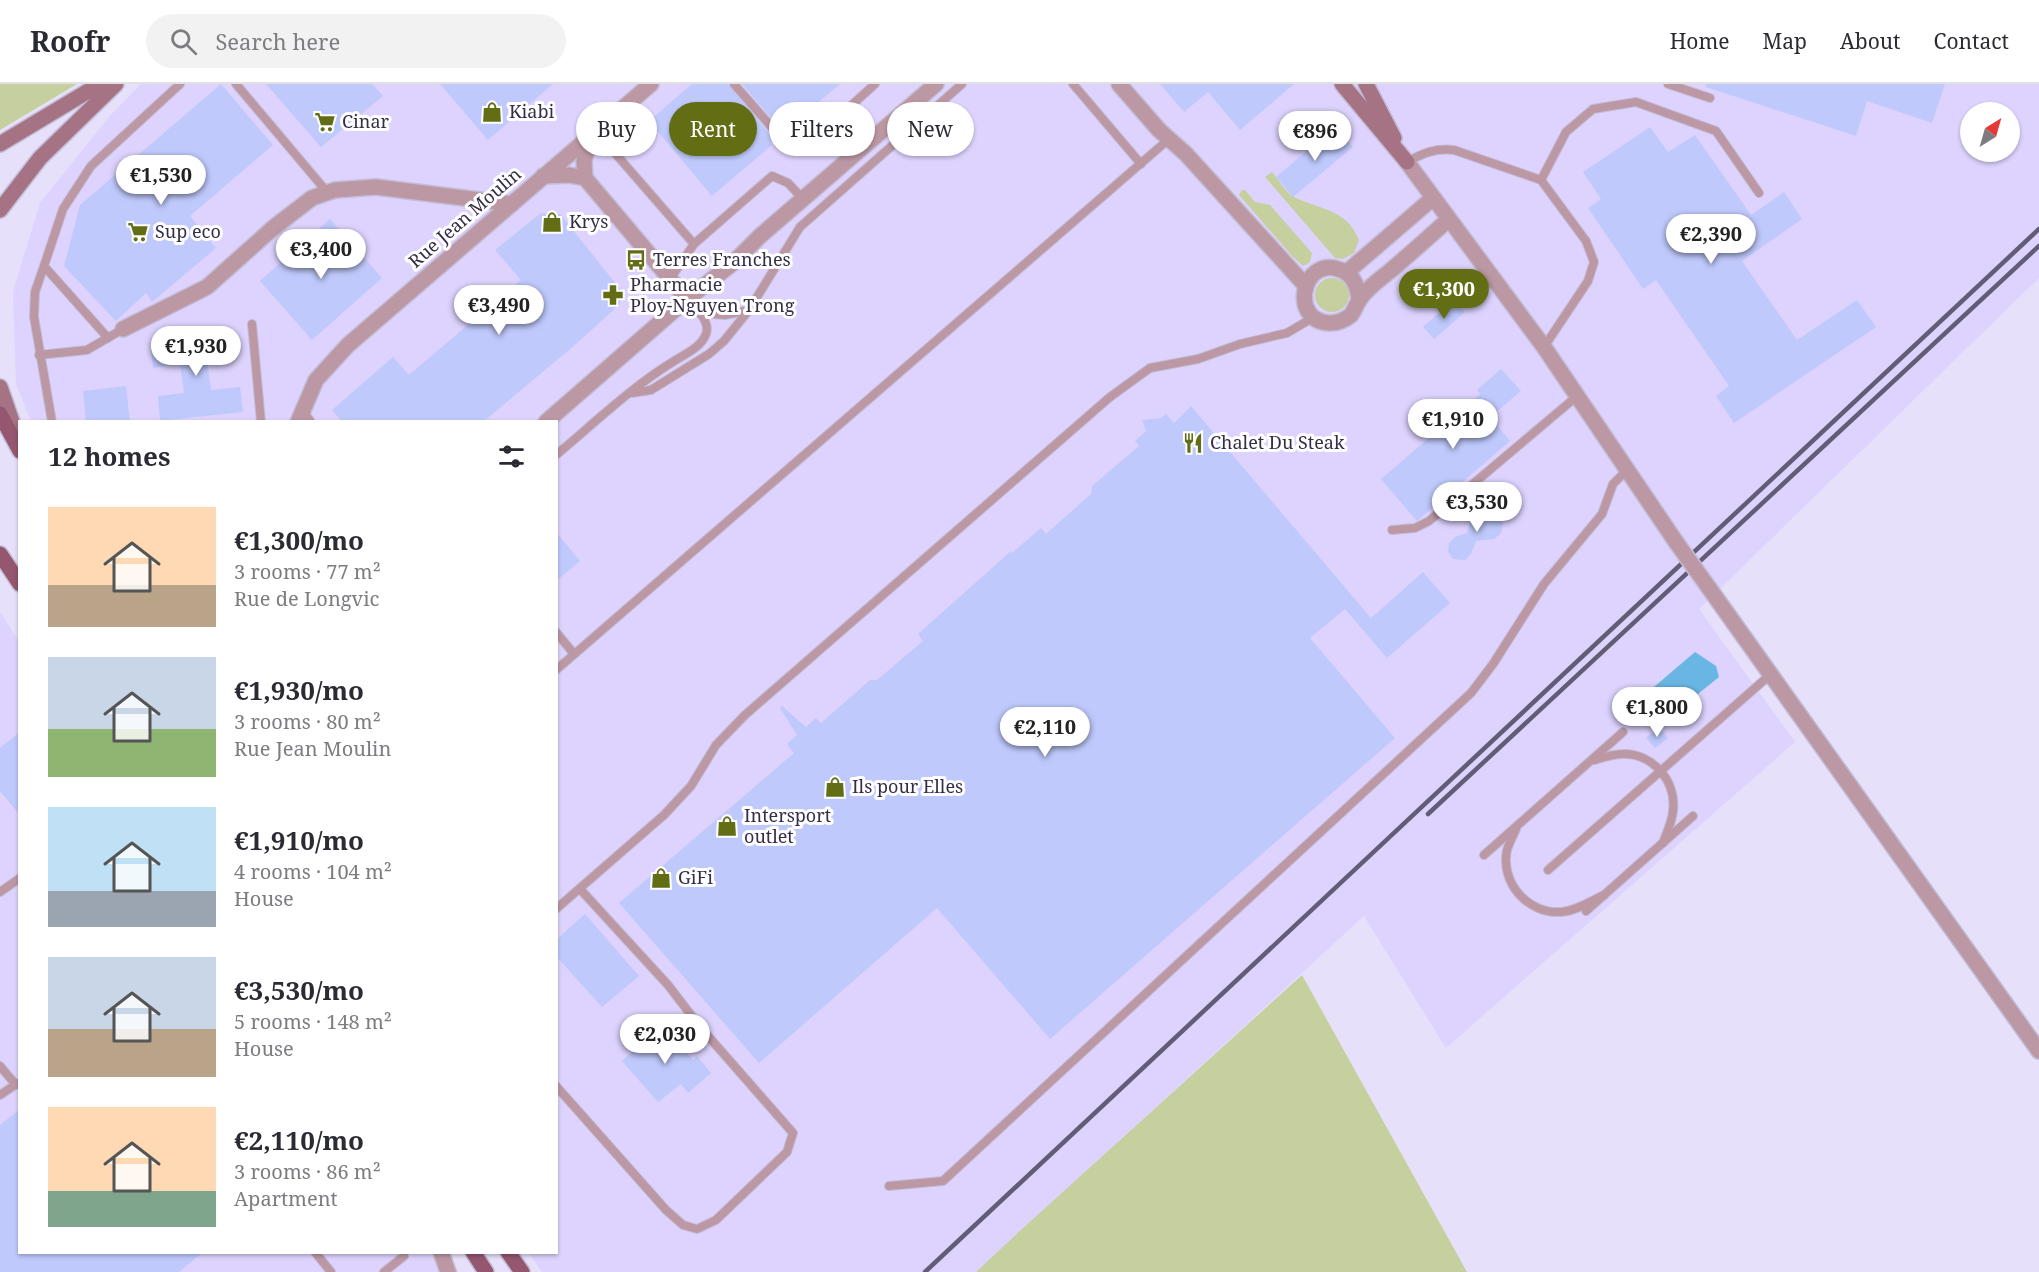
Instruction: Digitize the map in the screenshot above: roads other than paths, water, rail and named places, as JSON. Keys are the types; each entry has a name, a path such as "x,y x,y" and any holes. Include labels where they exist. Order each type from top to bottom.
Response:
{"main road":[{"path":"0,144 100,84"},
{"path":"0,210 40,158 116,84"},
{"path":"1342,84 1407,162"},
{"path":"1366,84 1407,162"},
{"path":"0,387 18,436"},
{"path":"0,414 18,447"},
{"path":"0,554 18,582"},
{"path":"474,1254 486,1272"},
{"path":"509,1254 522,1272"}],"street":[{"name":"Rue Jean Moulin","path":"630,102 651,84"},
{"path":"1119,84 1305,285"},
{"path":"548,420 687,299 733,263 926,87"},
{"name":"Rue Jean Moulin","path":"300,415 316,380 330,363 576,148"},
{"path":"585,156 585,178"},
{"path":"1407,162 1544,347 1626,471 2039,1051"},
{"path":"543,176 569,175 585,178 687,299"},
{"path":"123,329 207,287 273,228 312,198 334,190 376,187 512,204"},
{"path":"1347,272 1433,198"},
{"path":"1359,300 1358,289 1347,272 1335,268 1323,269 1312,275 1305,285 1306,308 1324,323 1337,323 1347,318 1355,310 1359,300 1449,219"},
{"path":"442,1254 448,1272"}],"lane":[{"path":"52,420 34,317 35,292 63,209 91,166 180,84"},
{"path":"236,84 328,194"},
{"path":"734,84 788,146 802,150 875,84"},
{"path":"633,393 651,390 709,354 724,341 749,310 800,227 962,84"},
{"path":"1073,84 1141,164"},
{"path":"1668,84 1710,98"},
{"path":"1541,180 1566,132 1593,109 1636,102 1716,131 1759,193"},
{"path":"558,668 1169,139"},
{"path":"1407,162 1425,152 1441,148 1454,150 1541,180 1586,241 1594,262 1588,281 1544,347"},
{"path":"617,156 694,244"},
{"path":"670,279 694,244 772,176 788,183 803,199"},
{"path":"44,266 108,338"},
{"path":"558,453 633,393 647,378 700,343 707,332 706,323 687,299"},
{"path":"700,313 726,315 749,310"},
{"path":"558,909 664,814 684,793 716,745 745,716 1110,397 1150,368 1198,359 1240,344 1287,333 1314,317"},
{"path":"252,324 261,420"},
{"path":"39,355 87,350 123,329"},
{"path":"1392,530 1415,528 1429,521 1576,397"},
{"path":"889,1186 943,1181 1471,693 1493,664 1544,584 1602,514 1613,484 1626,471"},
{"path":"558,634 574,654"},
{"path":"1548,870 1771,674"},
{"path":"1484,855 1623,732"},
{"path":"1590,761 1624,753 1647,759 1661,771 1670,786 1674,809 1663,843"},
{"path":"1586,911 1693,816"},
{"path":"1518,825 1507,851 1506,863 1512,885 1528,903 1550,912 1562,912 1574,910 1604,895"},
{"path":"0,891 18,879"},
{"path":"558,1088 666,1210 682,1225 698,1229 716,1220 787,1152 793,1133 700,1028 668,985 580,889"},
{"path":"0,1066 18,1084 0,1095"},
{"path":"317,1254 331,1272"},
{"path":"384,1272 404,1256"}],"water":[{"path":"1695,652 1716,666 1719,677 1668,718 1659,716 1647,704 1648,692"}],"railway":[{"path":"925,1272 2039,229"},
{"path":"1428,814 2039,246"}],"place":[{"name":"Kiabi","path":"492,112"},
{"name":"Cinar","path":"325,122"},
{"name":"Krys","path":"552,222"},
{"name":"Sup eco","path":"138,232"},
{"name":"Terres Franches","path":"636,260"},
{"name":"Pharmacie Ploy-Nguyen Trong","path":"613,295"},
{"name":"Chalet Du Steak","path":"1193,443"},
{"name":"Ils pour Elles","path":"835,787"},
{"name":"Intersport outlet","path":"727,826"},
{"name":"GiFi","path":"661,878"}]}
